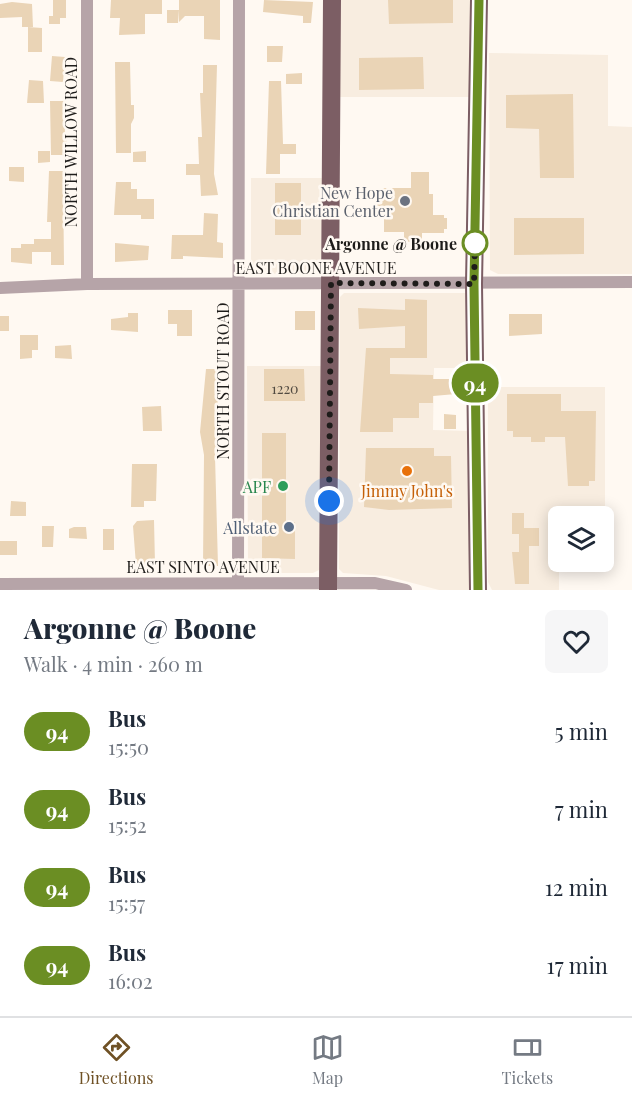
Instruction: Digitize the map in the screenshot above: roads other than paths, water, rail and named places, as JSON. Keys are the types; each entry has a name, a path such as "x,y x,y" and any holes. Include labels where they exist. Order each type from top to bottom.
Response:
{"main road":[{"path":"328,586 332,0"},
{"path":"478,590 474,284 479,0"}],"street":[{"name":"NORTH WILLOW ROAD","path":"87,0 87,284"},
{"name":"NORTH STOUT ROAD","path":"238,583 239,0"},
{"name":"EAST BOONE AVENUE","path":"0,288 87,284 632,282"},
{"name":"EAST SINTO AVENUE","path":"0,584 238,583 328,586 375,583 406,590"}],"place":[{"name":"New Hope Christian Center","path":"405,201"},
{"name":"Argonne @ Boone","path":"475,243"},
{"name":"Jimmy John's","path":"407,471"},
{"name":"APF","path":"283,486"},
{"name":"Allstate","path":"289,527"}]}
